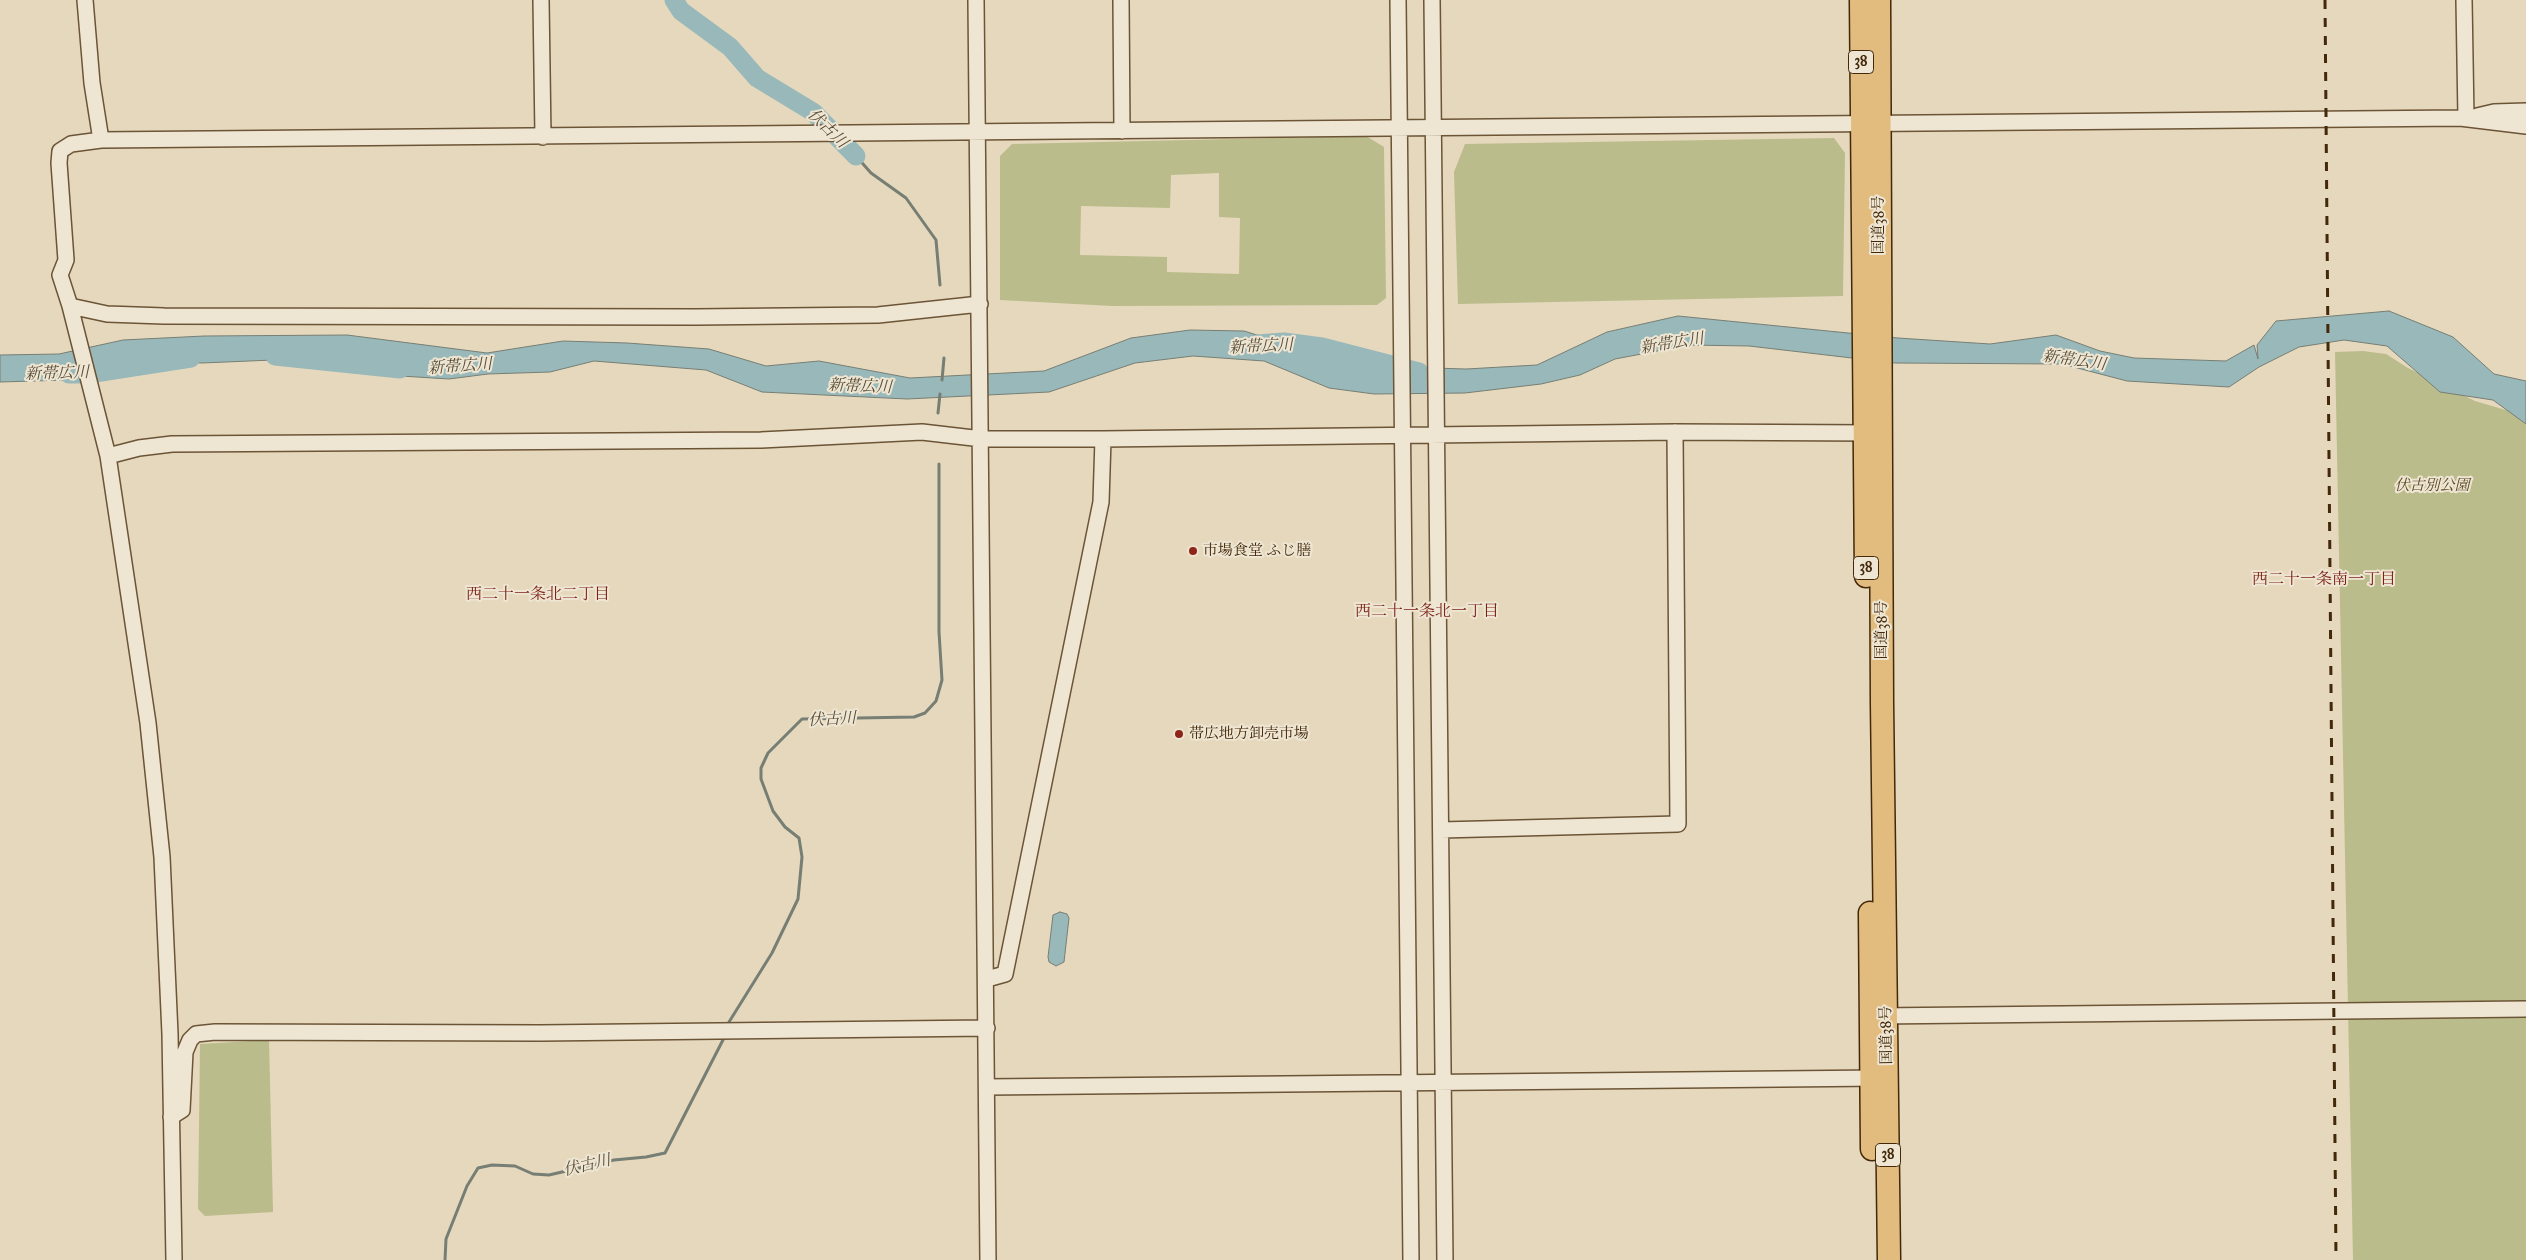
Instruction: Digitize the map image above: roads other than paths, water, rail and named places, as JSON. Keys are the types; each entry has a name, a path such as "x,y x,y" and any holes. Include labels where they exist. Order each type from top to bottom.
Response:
{"highway":[{"name":"国道38号","path":"1861,0 1870,124 1872,313 1879,1016 1874,1260"},
{"name":"国道38号","path":"1870,124 1879,0"},
{"name":"国道38号","path":"1879,1078 1889,1260"}],"street":[{"path":"85,0 92,83 101,140"},
{"path":"541,0 543,137"},
{"path":"976,0 982,438 988,1260"},
{"path":"1121,0 1122,131"},
{"path":"1398,0 1411,1260"},
{"path":"1432,0 1445,1260"},
{"path":"2464,0 2466,118"},
{"path":"2466,118 2494,112 2526,111"},
{"path":"174,1260 170,1034 162,857 148,724 108,456 70,306 60,275 66,260 59,162 60,151 71,144 101,140 2466,118 2526,126"},
{"path":"70,306 106,314 164,316 647,317 878,315 980,304"},
{"path":"108,456 139,448 180,444 761,440 922,432 982,438 1103,439 1402,436 1675,432 1873,423"},
{"path":"1441,830 1678,824 1675,432"},
{"path":"986,979 1005,974 1101,502 1103,439"},
{"path":"1879,1016 2526,1009"},
{"path":"170,1117 182,1110 185,1052 190,1040 196,1034 215,1032 540,1032 987,1028"},
{"path":"987,1087 1879,1078"}],"water":[{"path":"2389,311 2453,337 2494,374 2526,381 2526,424 2493,400 2440,392 2387,346 2344,340 2299,347 2259,367 2229,387 2127,381 2062,364 1895,363 1749,346 1689,345 1615,359 1580,375 1541,384 1465,393 1374,394 1329,388 1264,361 1193,356 1135,363 1049,392 907,399 762,392 706,370 594,361 550,372 488,374 449,379 401,376 344,357 202,363 134,360 66,380 0,382 0,355 59,354 123,340 204,336 347,335 487,353 563,341 627,343 709,349 766,366 819,361 910,378 1044,371 1131,338 1190,330 1244,331 1328,357 1366,366 1466,369 1537,365 1607,332 1678,316 1898,338 1990,344 2056,335 2100,351 2134,358 2226,361 2254,345 2258,359 2257,345 2276,321"},
{"path":"1060,912 1067,914 1069,918 1064,962 1056,966 1049,962 1048,957 1053,915"}],"waterway":[{"name":"伏古川","path":"674,0 681,11 730,47 757,78 813,112 856,156"},
{"name":"伏古川","path":"856,156 871,173 906,198 936,240 940,285"},
{"name":"新帯広川","path":"1257,344 1284,342 1322,347 1419,372"},
{"name":"新帯広川","path":"275,356 400,369"},
{"name":"新帯広川","path":"69,374 88,374 191,358"},
{"name":"伏古川","path":"942,380 944,358"},
{"name":"伏古川","path":"938,413 940,394"},
{"name":"伏古川","path":"729,1022 772,953 798,899 802,857 799,838 785,827 773,811 761,779 761,768 768,753 802,719 914,717 925,713 936,701 942,680 939,632 939,464"},
{"name":"伏古川","path":"445,1260 446,1239 467,1186 478,1168 492,1165 515,1166 533,1174 549,1175 614,1160 665,1153 725,1036"}],"railway":[{"path":"2325,0 2336,1260"}],"place":[{"name":"市場食堂 ふじ膳","path":"1193,551"},
{"name":"帯広地方卸売市場","path":"1179,734"}],"district":[{"name":"西二十一条南一丁目","path":"2324,580"},
{"name":"西二十一条北二丁目","path":"538,595"},
{"name":"西二十一条北一丁目","path":"1427,612"}],"park label":[{"name":"伏古別公園","path":"2432,486"}]}
